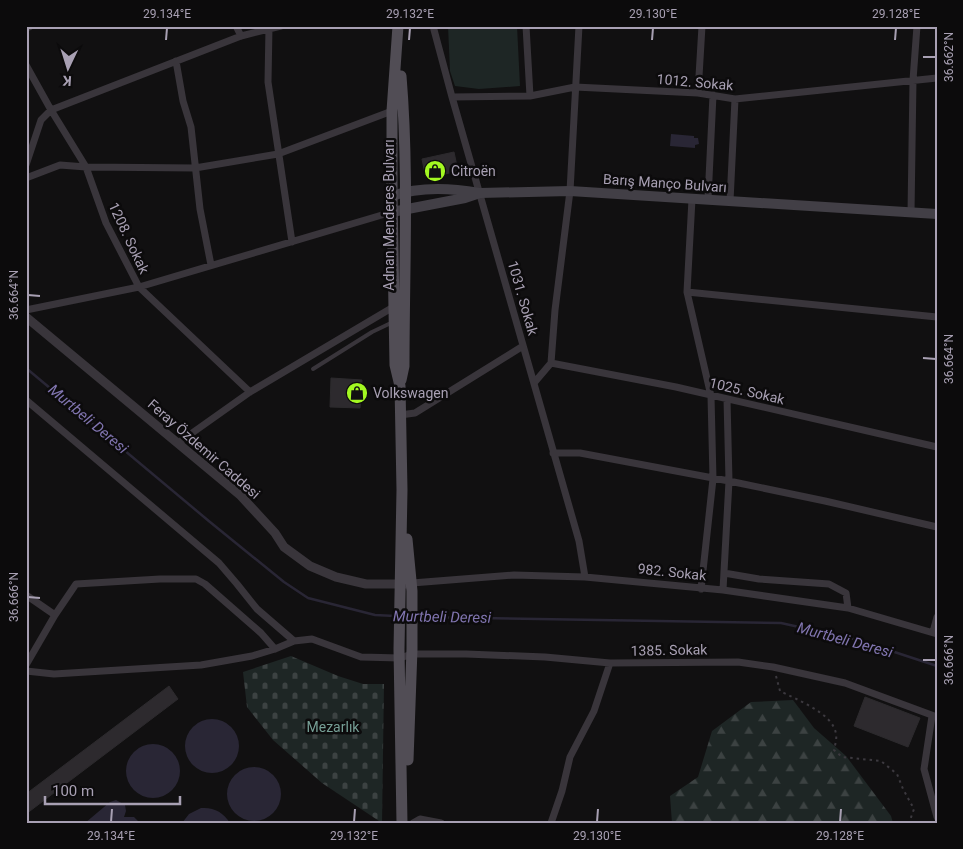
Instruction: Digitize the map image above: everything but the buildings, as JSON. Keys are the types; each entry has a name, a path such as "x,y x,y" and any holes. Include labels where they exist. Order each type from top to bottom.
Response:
{"main road":[{"name":"Adnan Menderes Bulvarı","path":"398,26 392,111 392,212 396,366 400,386"},
{"name":"Adnan Menderes Bulvarı","path":"398,43 404,109 406,191 404,366 400,386 400,415 406,588 412,652 407,776 402,797"},
{"path":"392,196 406,191 464,190 480,193"},
{"name":"Barış Manço Bulvarı","path":"392,212 465,198 480,193 570,190 937,214"},
{"name":"Adnan Menderes Bulvarı","path":"402,823 399,654 406,588"}],"street":[{"path":"236,26 240,36"},
{"path":"26,165 41,120 51,110 240,36 281,26"},
{"name":"1031. Sokak","path":"433,26 553,454 580,541 585,577"},
{"path":"526,26 530,96"},
{"path":"534,383 552,363 555,310 570,190 579,26"},
{"path":"698,93 702,26"},
{"path":"911,213 913,80 917,26"},
{"path":"269,28 268,82 292,242"},
{"path":"176,61 183,101 191,127 200,209 211,265"},
{"name":"1208. Sokak","path":"26,65 86,167 106,223 139,287 250,392"},
{"name":"1012. Sokak","path":"452,97 530,96 575,87 698,93 736,99 937,78"},
{"path":"708,199 713,95"},
{"path":"730,201 736,99"},
{"path":"26,178 60,165 195,168 278,154 392,111"},
{"path":"692,199 687,292 711,396 713,479 701,589"},
{"path":"26,310 139,287 392,212"},
{"path":"687,292 937,317"},
{"path":"178,443 250,392 395,306"},
{"name":"Feray Özdemir Caddesi","path":"26,317 240,495 275,533 284,547 310,566 336,577 366,584 406,588"},
{"path":"400,415 416,413 523,346"},
{"name":"1025. Sokak","path":"552,363 727,399 937,447"},
{"path":"723,590 730,481 727,399"},
{"path":"26,400 218,563 257,610 294,641 252,656 201,665 54,674 26,671"},
{"path":"553,454 580,453 730,481 937,527"},
{"path":"724,573 759,579 829,584 846,593 848,608"},
{"name":"982. Sokak","path":"406,588 514,575 585,577 723,590 848,608 935,633"},
{"path":"26,665 55,615 76,584 196,579 205,584 261,633 276,649"},
{"path":"26,595 55,615"},
{"path":"935,633 937,617"},
{"name":"1385. Sokak","path":"294,641 312,639 361,657 412,652 545,657 610,663 738,662 773,667 845,683 934,717"},
{"path":"551,823 562,791 570,757 594,711 610,663"},
{"path":"934,717 924,769 937,817"},
{"path":"413,823 420,819 441,823"}],"lane":[{"path":"313,369 372,332 395,322"}],"path":[{"path":"773,667 780,692 814,708 829,722 836,733 834,750 842,757 881,762 897,774 914,809 909,823"}],"green space":[{"path":"448,26 517,26 520,86 479,89 455,86 450,71"},
{"name":"Mezarlık","path":"291,656 338,676 363,684 384,684 382,823 322,783 273,740 247,707 243,672"},
{"path":"793,700 814,728 846,756 891,816 893,823 672,823 670,796 698,777 712,731 751,702"}],"shaded area":[{"path":"671,134 694,136 694,138 698,138 699,144 695,145 695,148 670,146"},
{"path":"207,719 217,719 227,723 235,731 239,746 235,761 227,769 217,773 207,773 197,769 189,761 185,751 185,741 189,731 197,723"},
{"path":"148,744 158,744 168,748 176,756 180,771 176,786 168,794 158,798 148,798 138,794 130,786 126,776 126,766 130,756 138,748"},
{"path":"249,767 259,767 269,771 277,779 281,794 277,809 269,817 259,821 249,821 239,817 231,809 227,799 227,789 231,779 239,771"},
{"path":"116,800 125,805 124,817 134,817 140,823 85,823 110,802"},
{"path":"201,808 210,808 218,811 230,823 182,823 189,814"}],"waterway":[{"name":"Murtbeli Deresi","path":"26,368 284,582 308,598 375,615 395,616"},
{"name":"Murtbeli Deresi","path":"416,617 781,623 858,640 937,666"}],"place":[{"name":"Citroën","path":"435,171"},
{"name":"Volkswagen","path":"357,393"}]}
